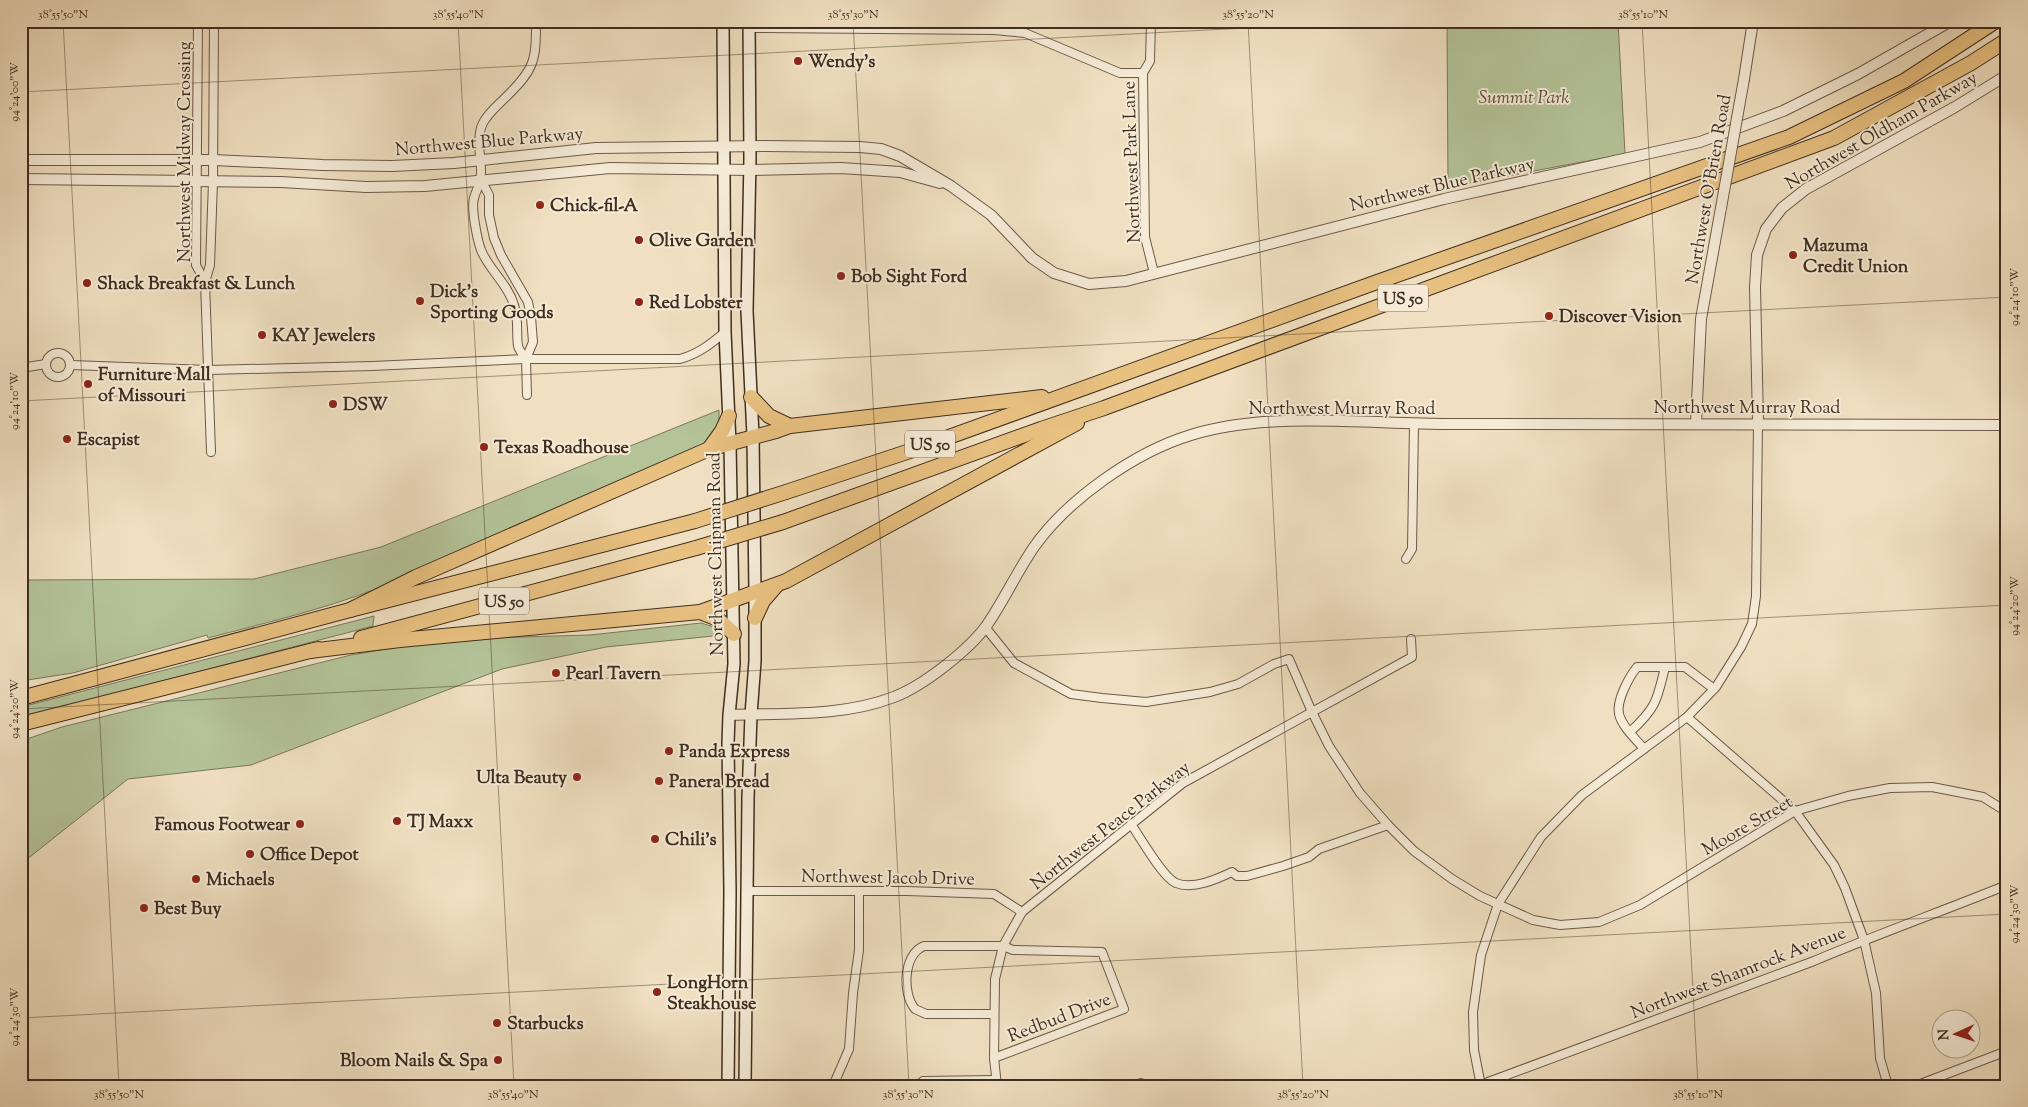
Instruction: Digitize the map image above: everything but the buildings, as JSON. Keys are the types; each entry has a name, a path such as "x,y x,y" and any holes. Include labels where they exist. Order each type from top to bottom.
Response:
{"highway":[{"name":"US 50","path":"21,698 350,610 695,521 910,452 1377,282 1789,137 1904,81 1996,21"},
{"name":"US 50","path":"21,724 310,651 696,548 783,522 1104,408 1834,138 1971,63 2007,40"},
{"path":"350,610 416,577 709,449 790,426 1000,403 1072,393"},
{"path":"751,397 769,416 790,426"},
{"path":"310,651 409,639 700,612 777,584 1021,456 1104,408"},
{"path":"709,449 722,431 729,416"},
{"path":"755,618 763,601 777,584"},
{"path":"700,612 718,619 734,634"},
{"path":"21,691 46,692"}],"main road":[{"name":"Northwest Chipman Road","path":"723,21 725,332 730,444 734,634 734,664 728,715 728,1086"},
{"path":"745,1086 750,714 755,661 753,436 747,310 750,170 749,24"},
{"path":"729,859 738,882 747,891"}],"street":[{"name":"Northwest Midway Crossing","path":"198,21 196,265 205,282"},
{"name":"Northwest Midway Crossing","path":"211,452 205,282 210,265 214,182 214,21"},
{"path":"526,395 526,359 533,342 531,317 528,302 501,255 494,238 488,215 488,195 481,180 480,133 482,124 490,113 525,76 532,64 536,54 536,21"},
{"name":"Northwest Park Lane","path":"1152,21 1150,61 1143,73 1145,237 1154,273"},
{"name":"Northwest O'Brien Road","path":"1696,423 1701,319 1753,21"},
{"name":"Northwest Blue Parkway","path":"21,160 213,160 323,166 392,166 480,160 596,148 750,146 860,147 880,149 900,156 951,186 991,215 1032,258 1054,273 1089,284 1126,281 1444,199 1700,142 1783,111 1858,74 1951,21"},
{"path":"749,24 941,25 1025,33 1120,74 1143,73"},
{"name":"Northwest Oldham Parkway","path":"1758,422 1755,287 1757,256 1766,229 1782,208 1806,189 1955,107 2007,75"},
{"name":"Northwest Blue Parkway","path":"21,179 281,182 366,187 425,186 610,168 750,170 841,168 900,172 951,186"},
{"path":"481,180 474,199 477,234 481,250 489,265 509,292 518,322 518,347 526,359"},
{"path":"71,365 208,370 372,366 526,359 680,359 693,356 708,347 725,332"},
{"path":"57,353 65,354 71,365 65,376 58,378 48,372 46,364 49,356 57,353"},
{"path":"21,368 46,364"},
{"name":"Northwest Murray Road","path":"728,715 834,712 868,706 899,696 949,663 985,627 1034,547 1058,517 1100,482 1161,446 1192,434 1230,426 1264,422 1414,424 1758,422 2007,425"},
{"path":"1480,1086 1474,1050 1472,1012 1481,955 1498,904 1541,837 1582,795 1687,717 1714,689 1741,647 1752,624 1756,596 1758,422"},
{"path":"1406,559 1412,549 1414,424"},
{"name":"Moore Street","path":"985,627 1014,663 1071,694 1102,698 1146,702 1210,692 1238,684 1274,664 1290,659 1312,712 1329,746 1360,792 1388,825 1414,851 1452,879 1498,904 1538,921 1560,925 1599,922 1640,905 1795,811 1848,796 1890,788 1932,787 1983,797 2007,812"},
{"name":"Northwest Peace Parkway","path":"996,1083 994,1058 995,980 1003,946 1022,912 1183,783 1412,657 1411,639"},
{"path":"1630,732 1648,714 1658,699 1665,666"},
{"path":"1644,749 1619,715 1619,706 1631,675 1637,667 1685,667 1714,689"},
{"path":"1687,717 1795,811 1834,865 1845,888 1864,940 1876,993 1880,1058 1888,1086"},
{"path":"1131,824 1163,871 1174,883 1184,885 1209,882 1232,872 1237,876 1247,876 1283,866 1309,857 1319,849 1388,825"},
{"name":"Northwest Shamrock Avenue","path":"1480,1086 1805,964 2007,885"},
{"name":"Northwest Jacob Drive","path":"747,891 994,894 1022,912"},
{"path":"833,1086 850,1049 853,993 859,950 860,891"},
{"path":"994,1014 920,1012 912,1006 908,994 908,964 913,952 924,946 1003,946"},
{"name":"Redbud Drive","path":"994,1058 1124,1009 1102,952 1013,950 1003,946"},
{"path":"1915,1086 2007,1051"},
{"path":"917,1086 923,1081 996,1083"},
{"path":"1129,1086 1141,1083 1148,1086"}],"green space":[{"name":"Summit Park","path":"1447,21 1618,21 1625,154 1448,187"},
{"path":"719,410 719,427 702,446 376,589 293,616 208,638 207,635 73,673 21,681 21,580 254,579 381,547"},
{"path":"374,616 373,626 21,718 21,707"},
{"path":"701,623 714,627 723,635 606,647 502,669 251,765 128,779 21,864 21,741 62,727 351,655 404,646 487,638 590,635"}],"place":[{"name":"Wendy's","path":"798,61"},
{"name":"Chick-fil-A","path":"540,205"},
{"name":"Olive Garden","path":"639,240"},
{"name":"Mazuma Credit Union","path":"1793,255"},
{"name":"Bob Sight Ford","path":"841,276"},
{"name":"Shack Breakfast & Lunch","path":"87,283"},
{"name":"Dick's Sporting Goods","path":"420,301"},
{"name":"Red Lobster","path":"639,302"},
{"name":"Discover Vision","path":"1549,316"},
{"name":"KAY Jewelers","path":"262,335"},
{"name":"Furniture Mall of Missouri","path":"88,384"},
{"name":"DSW","path":"333,404"},
{"name":"Escapist","path":"67,439"},
{"name":"Texas Roadhouse","path":"484,447"},
{"name":"Pearl Tavern","path":"556,673"},
{"name":"Panda Express","path":"669,751"},
{"name":"Ulta Beauty","path":"577,777"},
{"name":"Panera Bread","path":"659,781"},
{"name":"TJ Maxx","path":"397,821"},
{"name":"Famous Footwear","path":"300,824"},
{"name":"Chili's","path":"655,839"},
{"name":"Office Depot","path":"250,854"},
{"name":"Michaels","path":"196,879"},
{"name":"Best Buy","path":"144,908"},
{"name":"LongHorn Steakhouse","path":"657,992"},
{"name":"Starbucks","path":"497,1023"},
{"name":"Bloom Nails & Spa","path":"498,1060"}]}
